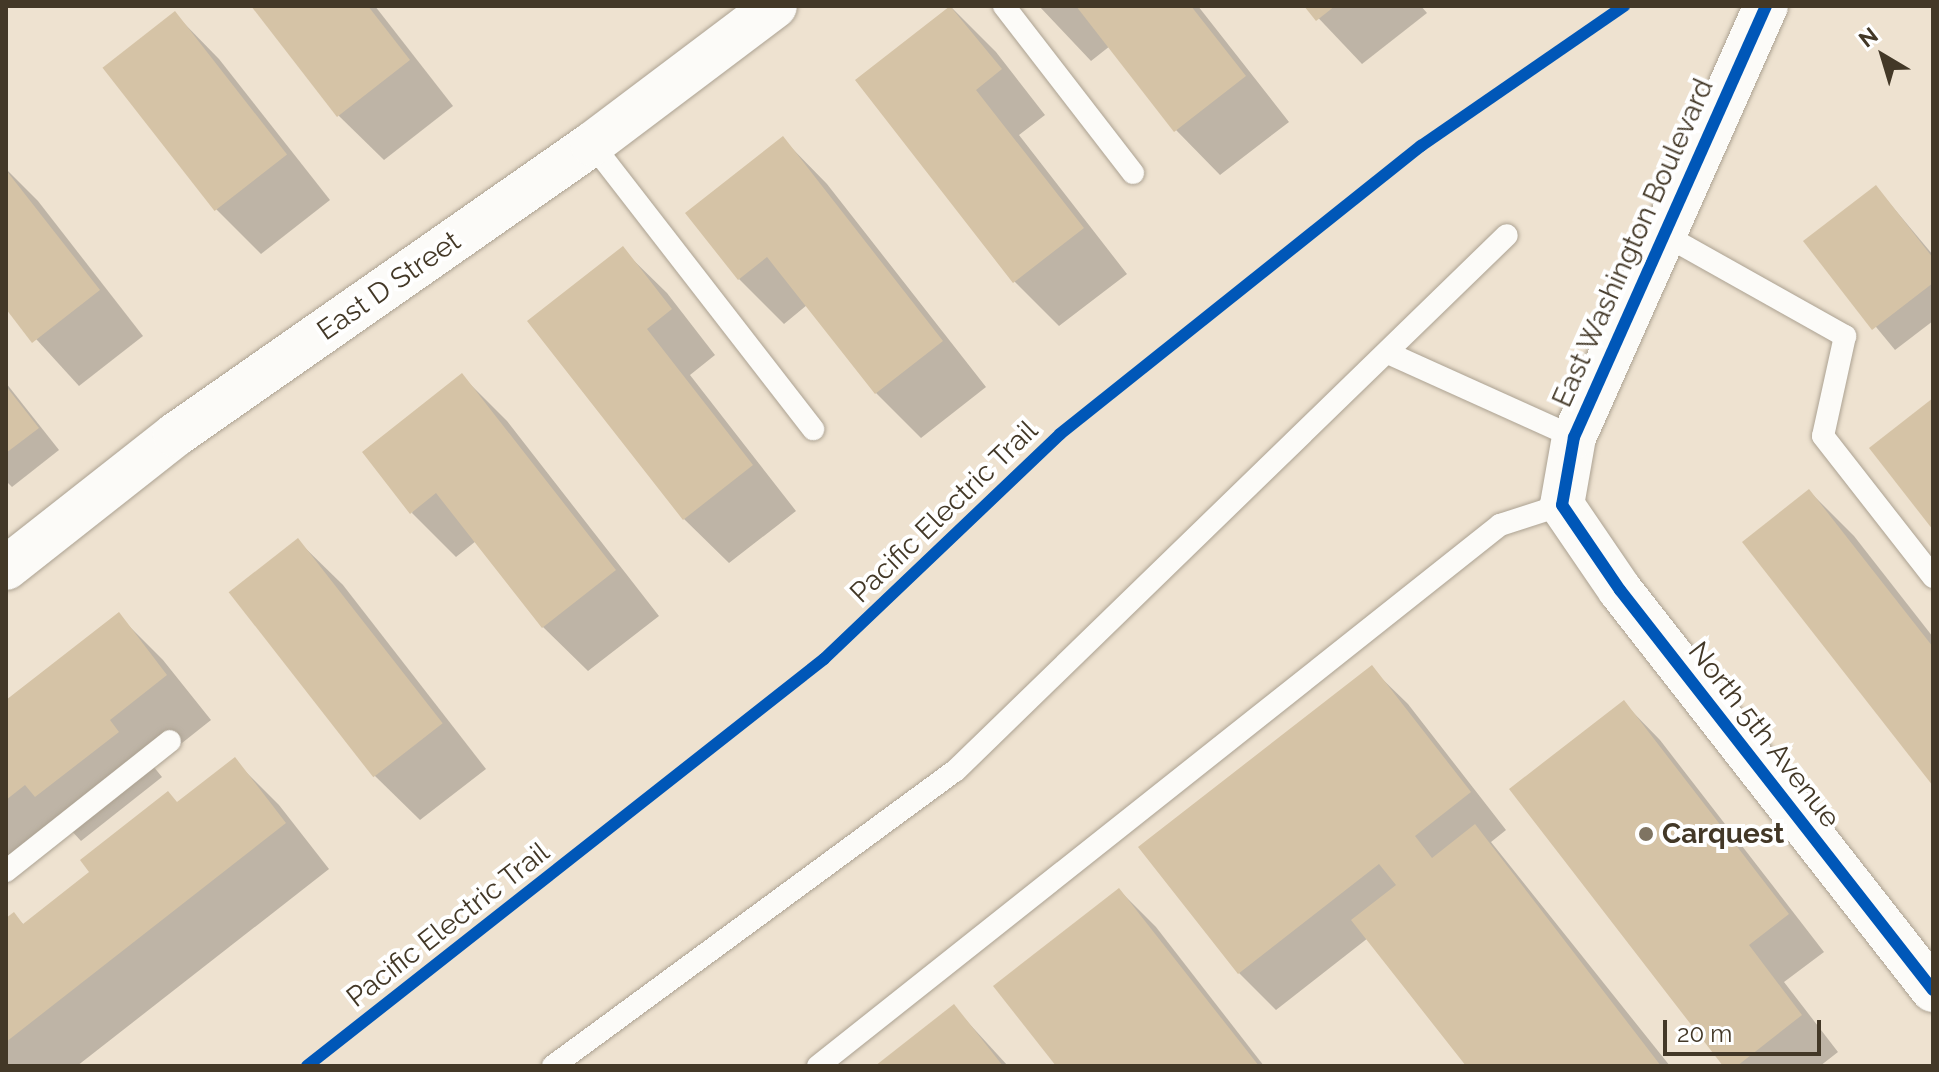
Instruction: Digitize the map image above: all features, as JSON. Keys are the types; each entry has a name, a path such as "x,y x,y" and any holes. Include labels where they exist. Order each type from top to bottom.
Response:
{"street":[{"name":"East D Street","path":"6,568 175,435 592,144 775,6"},
{"name":"East Washington Boulevard","path":"1562,505 1574,437 1766,6"},
{"name":"North 5th Avenue","path":"1562,505 1620,590 1933,990"}],"lane":[{"path":"1004,6 1133,173"},
{"path":"592,144 813,429"},
{"path":"1663,234 1845,336 1823,436 1933,577"},
{"path":"553,1066 955,771 1507,235"},
{"path":"1388,353 1574,437"},
{"path":"818,1066 1500,525 1562,505"},
{"path":"6,871 170,741"}],"building":[{"path":"251,6 368,6 410,60 337,117"},
{"path":"950,6 1002,69 976,90 1084,228 1013,283 855,80"},
{"path":"1076,6 1191,6 1246,76 1174,132"},
{"path":"1304,6 1335,6 1316,21"},
{"path":"175,11 287,154 215,211 103,68"},
{"path":"783,136 943,341 875,394 767,257 738,280 685,213"},
{"path":"6,170 100,290 32,343 6,309"},
{"path":"1876,185 1933,258 1933,283 1872,330 1803,241"},
{"path":"623,246 672,309 647,329 753,465 683,520 527,321"},
{"path":"462,373 616,570 542,628 436,493 410,514 362,452"},
{"path":"6,386 39,428 6,453"},
{"path":"1933,398 1933,530 1869,448"},
{"path":"1809,489 1933,647 1933,786 1742,542"},
{"path":"298,538 443,723 373,777 229,592"},
{"path":"119,612 167,675 110,720 119,732 35,797 25,785 6,800 6,700"},
{"path":"1372,665 1471,792 1415,836 1432,858 1475,824 1661,1066 1466,1066 1351,920 1396,885 1379,864 1238,974 1138,847"},
{"path":"1624,700 1789,914 1749,945 1802,1015 1737,1066 1723,1066 1509,789"},
{"path":"235,757 286,823 6,1042 6,918 14,912 23,924 89,872 80,860 168,791 177,802"},
{"path":"1119,888 1259,1066 1056,1066 993,986"},
{"path":"954,1004 1003,1066 875,1066"}],"cycle path":[{"name":"Pacific Electric Trail","path":"307,1066 824,659 1060,434 1421,146 1624,6"},
{"path":"1766,6 1574,437 1562,505 1620,590 1933,990"}],"place":[{"name":"Carquest","path":"1646,834"}]}
